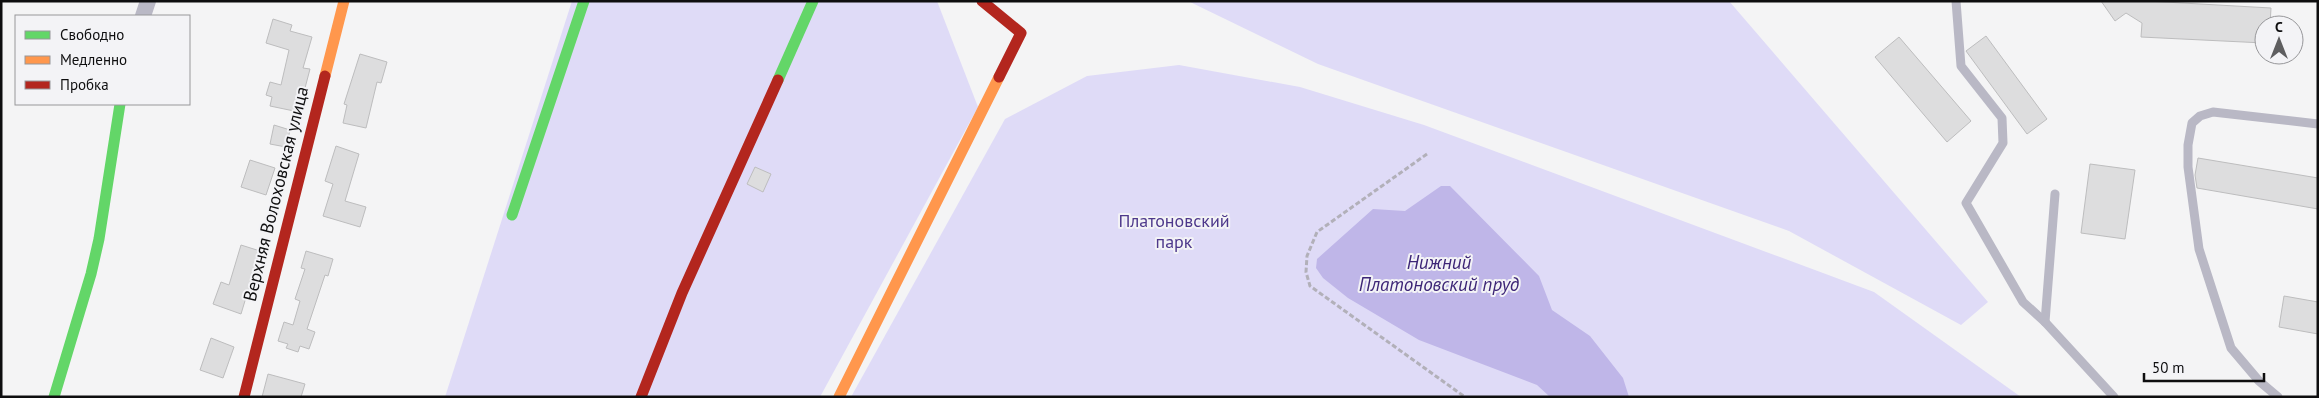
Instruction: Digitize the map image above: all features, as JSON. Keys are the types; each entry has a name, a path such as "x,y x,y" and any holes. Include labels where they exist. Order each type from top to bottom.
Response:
{"street":[{"path":"143,15 148,1"},
{"name":"Верхняя Волоховская улица","path":"244,397 344,1"},
{"path":"512,214 584,1"},
{"path":"641,397 682,293 813,1"},
{"path":"839,397 1021,32 982,1"},
{"path":"54,397 91,274 99,239 120,105"}],"lane":[{"path":"1956,1 1961,66 2002,118 2003,144 1966,203 2023,302 2045,322 2114,397"},
{"path":"2278,397 2259,381 2231,348 2200,249 2188,167 2188,145 2192,123 2200,116 2213,112 2318,124"},
{"path":"2045,322 2055,194"}],"path":[{"path":"1427,154 1317,232 1307,256 1306,272 1310,286 1465,397"}],"green space":[{"path":"572,1 937,1 978,107 820,397 445,397"},
{"path":"1188,1 1729,1 1988,302 1961,325 1789,231 1318,64"},
{"name":"Платоновский парк","path":"1179,65 1300,87 1424,125 1874,292 2021,397 851,397 1005,119 1087,76"}],"water":[{"name":"Нижний Платоновский пруд","path":"1441,186 1450,186 1539,276 1552,310 1590,336 1623,378 1629,397 1550,397 1537,385 1419,340 1348,298 1323,278 1316,268 1317,259 1373,209 1405,211"}],"building":[{"path":"2101,1 2147,1 2271,8 2271,15 2254,15 2254,43 2141,37 2142,23 2126,13 2115,21"},
{"path":"273,19 292,25 290,31 312,37 303,68 310,69 305,88 299,87 294,111 270,106 272,97 266,95 270,82 281,85 289,50 266,43"},
{"path":"1986,36 2047,119 2027,134 1966,51"},
{"path":"1899,37 1971,121 1947,142 1875,57"},
{"path":"360,54 387,62 381,83 377,82 366,128 343,123 347,105 344,104"},
{"path":"274,125 290,130 286,147 270,144"},
{"path":"336,146 359,154 345,201 366,207 360,227 323,216 333,184 325,181"},
{"path":"2198,158 2318,178 2318,209 2197,188 2195,175"},
{"path":"250,160 275,168 266,195 241,187"},
{"path":"2090,164 2135,170 2125,239 2081,233"},
{"path":"755,167 771,174 763,192 747,184"},
{"path":"241,245 260,251 241,314 213,304 221,282 229,285"},
{"path":"306,251 333,259 328,276 325,275 307,329 315,332 309,349 300,346 298,352 286,348 288,344 278,341 284,322 293,325 300,301 295,299 305,269 301,268"},
{"path":"2284,296 2318,302 2318,334 2279,327"},
{"path":"211,338 234,347 223,378 200,370"},
{"path":"268,374 305,384 301,397 262,397"}],"traffic: fast":[{"path":"512,215 584,1"},
{"path":"778,80 813,1"},
{"path":"54,397 91,274 99,239 120,105"}],"traffic: slow":[{"path":"325,76 344,1"},
{"path":"839,397 999,77"}],"traffic: jam":[{"path":"982,1 1021,33 999,77"},
{"path":"244,397 325,76"},
{"path":"641,397 682,293 778,80"}]}
